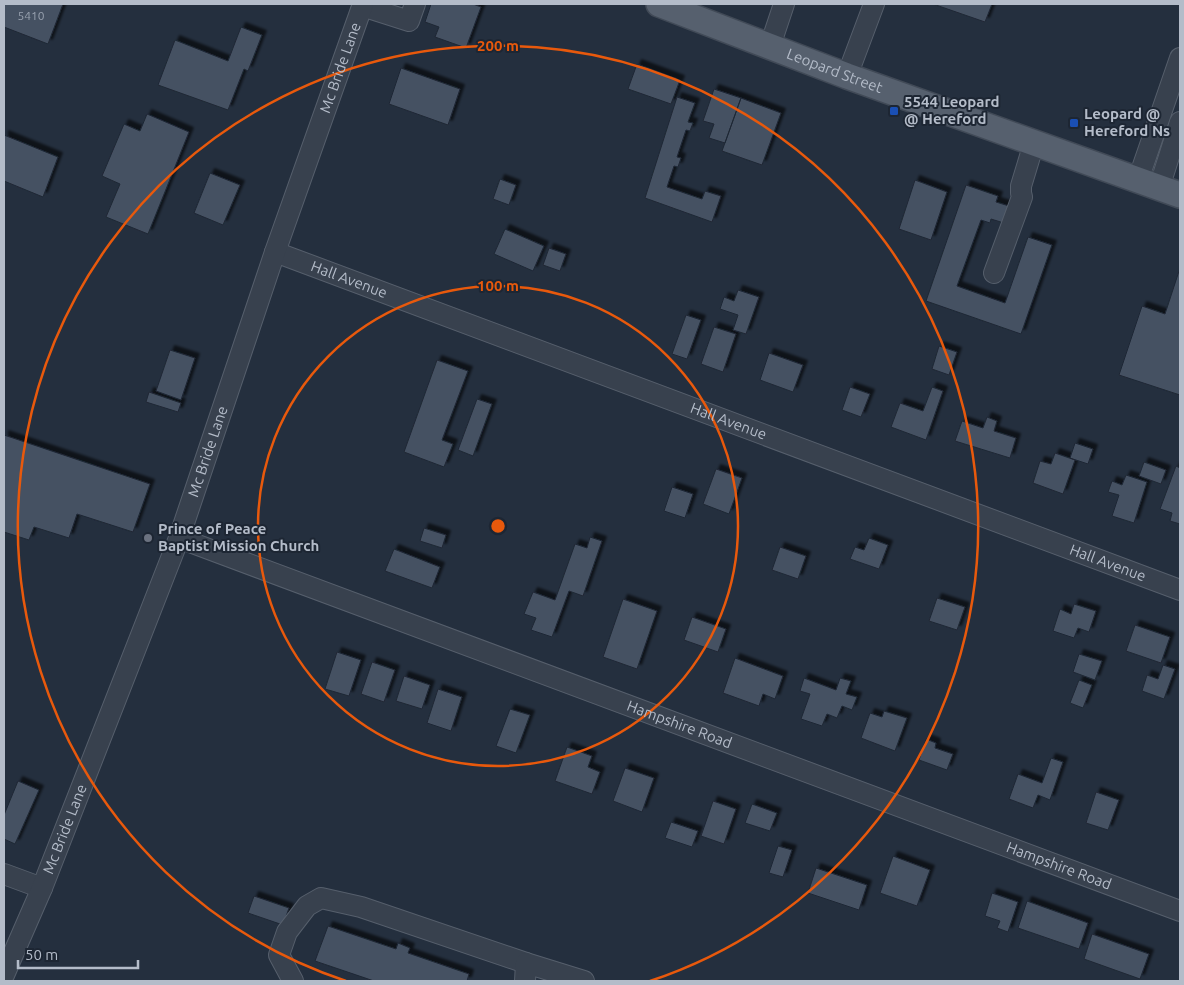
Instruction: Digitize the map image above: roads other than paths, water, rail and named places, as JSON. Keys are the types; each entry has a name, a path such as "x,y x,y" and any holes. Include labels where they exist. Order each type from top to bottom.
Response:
{"main road":[{"name":"Leopard Street","path":"660,4 848,76 1159,188"}],"street":[{"path":"363,5 409,21 414,4"},
{"path":"770,46 784,4"},
{"path":"848,76 874,4"},
{"name":"Mc Bride Lane","path":"4,975 42,888 179,538 275,252 363,5"},
{"path":"1159,188 1180,58"},
{"path":"1159,188 1180,122"},
{"path":"994,273 1022,198 1021,186 1034,143"},
{"name":"Hall Avenue","path":"275,252 1180,590"},
{"name":"Hampshire Road","path":"179,538 1180,911"},
{"path":"4,874 42,888"},
{"path":"293,981 279,955 287,932 307,906 321,898 361,907 526,972 584,981"}],"place":[{"name":"5544 Leopard @ Hereford","path":"894,111"},
{"name":"Leopard @ Hereford Ns","path":"1074,123"},
{"name":"Prince of Peace Baptist Mission Church","path":"148,538"}]}
